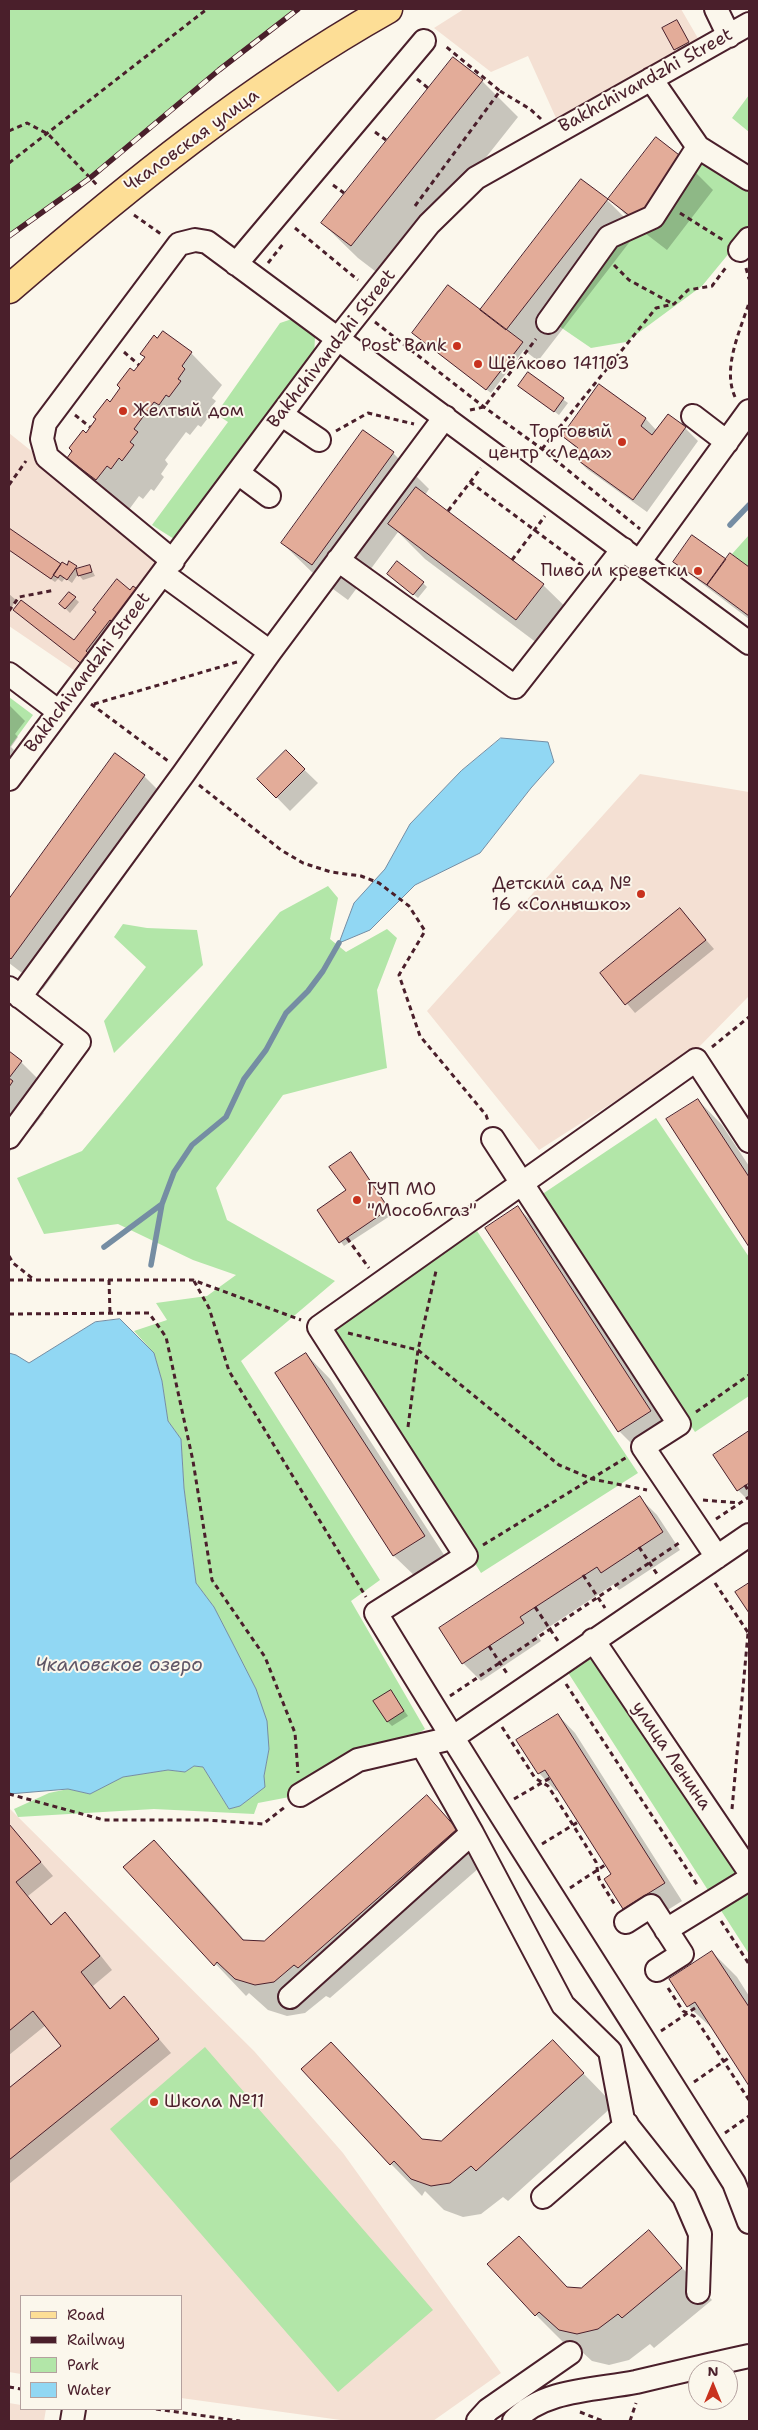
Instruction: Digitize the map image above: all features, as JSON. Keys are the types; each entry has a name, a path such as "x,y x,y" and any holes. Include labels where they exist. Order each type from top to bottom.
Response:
{"main road":[{"name":"Чкаловская улица","path":"9,290 113,200 261,90 358,26 388,9"}],"street":[{"path":"716,9 729,36"},
{"name":"Bakhchivandzhi Street","path":"9,779 339,338 429,224 476,178 554,132 749,24"},
{"path":"236,264 432,45"},
{"path":"651,79 698,147 749,179"},
{"path":"542,331 609,238 652,217 698,147"},
{"path":"270,652 168,567 47,457 42,440 45,423 179,244 195,240 207,242 339,338 441,423 632,555 749,643"},
{"path":"282,415 319,440"},
{"path":"338,560 515,687 600,579 655,540 746,415"},
{"path":"694,416 727,442"},
{"path":"9,1137 79,1042 15,993 184,774 270,652 441,423"},
{"path":"238,474 269,496"},
{"path":"9,674 62,706"},
{"path":"749,1141 696,1060 319,1327 466,1556 376,1613 452,1738 555,1897 734,2183 749,2222"},
{"path":"493,1139 679,1424 643,1447 699,1530 710,1561"},
{"path":"300,1795 358,1760 452,1738 492,1711 559,1658 593,1640 749,1535"},
{"name":"улица Ленина","path":"593,1640 749,1871"},
{"path":"422,1745 472,1833 563,2005 610,2051 623,2120 684,2197 700,2234 698,2292"},
{"path":"290,1997 472,1833"},
{"path":"666,1930 749,1879"},
{"path":"626,1922 651,1906 682,1954 657,1970"},
{"path":"543,2197 627,2124"},
{"path":"478,2421 488,2410 570,2353"},
{"path":"514,2421 525,2410 544,2401 579,2391 624,2384 749,2356"}],"path":[{"path":"9,163 207,9"},
{"path":"432,45 444,45 500,91 530,109 554,132"},
{"path":"411,87 422,73"},
{"path":"417,79 428,88"},
{"path":"412,210 500,91"},
{"path":"9,131 27,123 48,134 100,188"},
{"path":"369,140 381,124"},
{"path":"375,132 386,140"},
{"path":"326,192 339,178"},
{"path":"332,185 344,193"},
{"path":"542,449 656,308 674,304 688,290 712,286 745,245 662,202"},
{"path":"130,212 179,244"},
{"path":"290,235 302,221"},
{"path":"296,228 359,281"},
{"path":"256,279 284,242"},
{"path":"599,251 629,280 674,304"},
{"path":"365,273 359,281 361,311 484,407 542,449 655,540"},
{"path":"746,415 732,391 732,357 749,303"},
{"path":"484,407 542,331"},
{"path":"319,440 368,413 441,423"},
{"path":"448,511 484,464"},
{"path":"470,482 600,579"},
{"path":"512,560 548,512"},
{"path":"9,611 19,597 55,590"},
{"path":"62,706 94,704 270,652"},
{"path":"94,704 281,850 303,863 322,869 361,876 379,883 410,906 425,931 400,976 420,1036 486,1115 493,1139"},
{"path":"696,1060 749,1017"},
{"path":"347,1238 380,1284"},
{"path":"404,1461 418,1350 443,1239"},
{"path":"9,1256 12,1263 33,1279"},
{"path":"9,1280 194,1280 319,1327 418,1350 559,1465 592,1479 691,1499 740,1503"},
{"path":"109,1280 110,1313"},
{"path":"194,1280 209,1308 229,1371 376,1613"},
{"path":"9,1314 149,1313 166,1337 193,1461 212,1580 265,1657 295,1732 300,1795 263,1824 207,1820 104,1820 9,1794"},
{"path":"679,1424 749,1376"},
{"path":"466,1556 643,1447"},
{"path":"745,1485 749,1492"},
{"path":"471,1681 749,1497"},
{"path":"639,1547 662,1580"},
{"path":"710,1561 749,1634 734,1808 729,1811"},
{"path":"583,1576 610,1615"},
{"path":"535,1607 550,1629 559,1658 709,1904 749,1964"},
{"path":"489,1646 512,1682"},
{"path":"492,1711 535,1778 548,1786 573,1825 596,1862 599,1879 626,1922"},
{"path":"498,1809 550,1778"},
{"path":"526,1854 578,1822"},
{"path":"555,1897 605,1865"},
{"path":"657,1970 683,2011 694,2016 749,2100"},
{"path":"645,2042 698,2006"},
{"path":"677,2093 730,2057"},
{"path":"709,2144 749,2116"},
{"path":"163,2410 240,2421"}],"shaded area":[{"path":"464,9 681,9 699,40 556,118 528,56 491,72 434,28"},
{"path":"9,433 167,560 81,675 9,626"},
{"name":"Детский сад № 16 «Солнышко»","path":"640,774 749,792 749,996 698,1048 539,1150 427,1011"},
{"name":"Школа №11","path":"9,1808 254,2051 343,2153 501,2373 433,2421 348,2421 182,2398 182,2295 20,2295 20,2374 9,2372"},
{"path":"9,2403 20,2405 20,2410 46,2410 44,2421 9,2421"}],"green space":[{"path":"9,9 298,9 219,70 90,178 9,236"},
{"path":"749,95 749,132 732,118"},
{"path":"700,152 749,184 749,229 702,286 626,342 591,348 553,322 613,240 656,221"},
{"path":"295,318 315,336 314,360 174,539 152,525 228,422 216,414 280,323"},
{"path":"749,535 749,568 732,554"},
{"path":"9,697 33,715 9,748"},
{"path":"328,886 338,898 330,939 346,952 387,929 397,938 377,990 387,1068 283,1095 216,1188 227,1220 335,1281 241,1361 380,1580 351,1601 425,1729 385,1755 300,1795 258,1803 254,1814 154,1809 18,1817 14,1809 49,1793 68,1789 90,1794 122,1777 168,1770 185,1772 194,1766 203,1767 229,1809 240,1806 264,1787 269,1749 256,1689 214,1607 196,1583 184,1488 181,1439 168,1421 162,1381 154,1353 134,1331 167,1320 156,1303 207,1296 236,1275 193,1260 118,1224 44,1234 17,1178 82,1151 280,912"},
{"path":"123,924 147,928 197,930 203,965 114,1053 104,1021 146,967 114,937"},
{"path":"656,1118 749,1257 749,1396 695,1432 538,1197"},
{"path":"477,1231 638,1473 481,1573 329,1328"},
{"path":"591,1655 749,1892 749,1954 567,1671"},
{"path":"205,2047 433,2310 338,2392 110,2129"}],"water":[{"path":"501,738 548,742 554,762 480,853 415,885 370,930 339,943 354,903 385,869 410,824 461,771"},
{"name":"Чкаловское озеро","path":"120,1319 154,1353 162,1381 168,1421 181,1439 184,1488 196,1583 214,1607 230,1638 256,1689 267,1721 269,1749 264,1776 265,1787 240,1806 229,1809 203,1767 194,1766 185,1772 168,1770 123,1777 90,1794 68,1789 9,1794 9,1353 29,1363 95,1322"}],"building":[{"path":"677,20 689,42 674,50 662,28"},
{"path":"453,57 483,80 351,246 321,223"},
{"path":"656,137 683,158 635,220 608,199"},
{"path":"581,179 608,199 506,330 480,310"},
{"path":"448,285 523,342 486,390 412,333"},
{"name":"Желтый дом","path":"163,331 192,352 182,366 185,369 178,379 181,381 169,397 166,395 159,405 154,402 134,429 138,432 130,442 134,445 122,461 119,458 111,469 107,466 96,480 67,458 72,451 69,448 83,430 86,433 96,419 93,417 107,399 110,402 120,388 117,385 130,368 134,371 145,357 140,354 154,335 157,338"},
{"path":"528,372 564,398 554,412 518,386"},
{"name":"Торговый центр «Леда»","path":"599,384 646,418 641,426 652,435 668,414 686,427 633,500 572,456 578,448 562,436"},
{"path":"363,430 394,452 312,565 281,543"},
{"path":"416,487 544,584 516,620 388,524"},
{"path":"9,528 61,564 51,579 9,550"},
{"path":"692,535 726,559 707,585 673,562"},
{"path":"730,553 749,567 749,616 707,585"},
{"path":"69,561 77,566 67,580 60,575 58,578 53,575 62,562 67,565"},
{"path":"397,561 424,582 413,595 387,574"},
{"path":"90,565 92,572 78,576 76,569"},
{"path":"117,579 130,590 133,586 140,591 115,624 110,620 86,651 90,655 83,665 13,610 21,600 74,640 96,612 93,610"},
{"path":"69,592 76,597 65,609 59,604"},
{"path":"286,750 305,769 276,798 257,779"},
{"path":"115,753 145,775 11,959 9,957 9,899"},
{"path":"680,908 706,940 625,1005 600,973"},
{"path":"9,1051 22,1061 9,1078"},
{"path":"9,1078 13,1081 9,1087"},
{"path":"698,1099 749,1177 749,1247 666,1119"},
{"name":"ГУП МО \"Мособлгаз\"","path":"351,1152 389,1209 339,1243 317,1210 346,1190 329,1167"},
{"path":"518,1206 651,1411 618,1432 485,1228"},
{"path":"306,1353 425,1536 393,1556 275,1373"},
{"path":"749,1431 749,1483 737,1491 713,1455"},
{"path":"640,1496 663,1532 601,1573 597,1567 520,1617 524,1623 462,1664 439,1628"},
{"path":"749,1583 749,1613 735,1592"},
{"path":"391,1690 404,1711 387,1722 373,1701"},
{"path":"558,1714 665,1883 623,1909 604,1879 611,1874 545,1770 538,1774 516,1740"},
{"path":"427,1795 457,1829 298,1968 294,1965 274,1982 255,1985 235,1979 217,1962 214,1966 123,1867 154,1840 243,1940 264,1941"},
{"path":"9,1824 41,1862 16,1882 51,1925 65,1912 100,1956 81,1972 110,2009 124,1996 159,2039 9,2160 9,2088 61,2046 33,2011 9,2031"},
{"path":"712,1951 749,2007 749,2086 695,2002 687,2007 669,1979"},
{"path":"553,2040 584,2073 476,2171 471,2166 450,2183 431,2186 411,2179 394,2161 390,2165 301,2069 331,2042 422,2139 441,2141"},
{"path":"649,2230 682,2268 622,2318 618,2314 598,2329 577,2334 559,2330 539,2312 535,2316 487,2264 519,2236 567,2287 581,2288"}],"waterway":[{"path":"730,525 749,505"},
{"path":"151,1265 162,1204 174,1172 192,1145 226,1117 244,1079 266,1050 286,1013 308,991 323,971 339,943"},
{"path":"104,1247 162,1204"}],"railway":[{"path":"9,236 90,178 219,70 298,9"}],"place":[{"name":"Post Bank","path":"457,346"},
{"name":"Щёлково 141103","path":"478,364"},
{"name":"Желтый дом","path":"123,411"},
{"name":"Торговый центр «Леда»","path":"622,442"},
{"name":"Пиво и креветки","path":"698,571"},
{"name":"Детский сад № 16 «Солнышко»","path":"641,894"},
{"name":"ГУП МО \"Мособлгаз\"","path":"357,1200"},
{"name":"Школа №11","path":"154,2102"}]}
